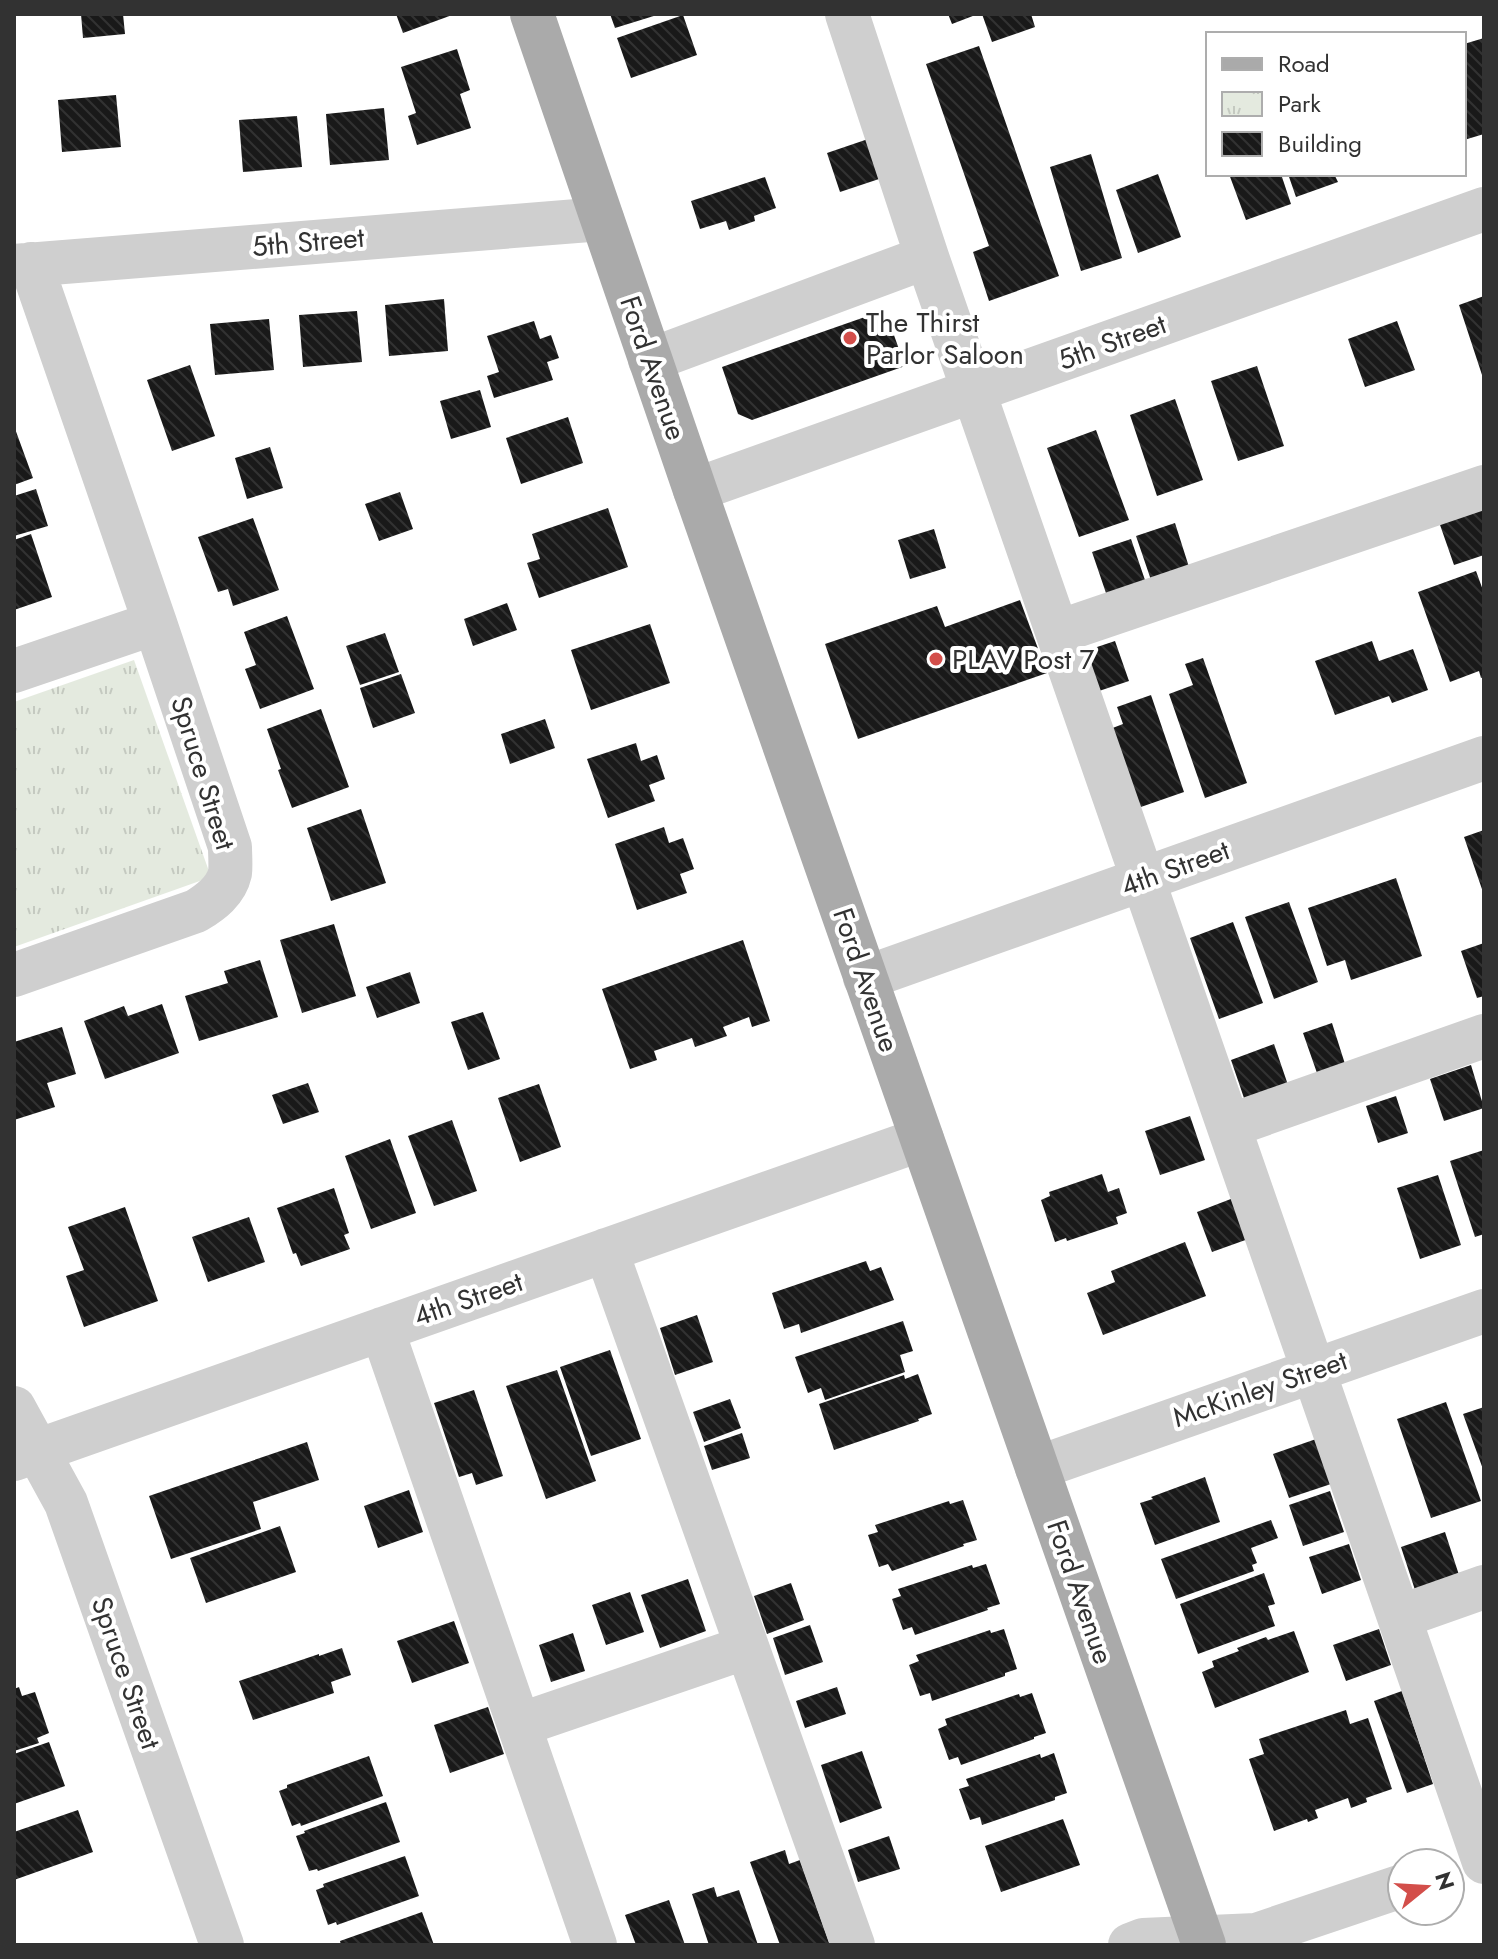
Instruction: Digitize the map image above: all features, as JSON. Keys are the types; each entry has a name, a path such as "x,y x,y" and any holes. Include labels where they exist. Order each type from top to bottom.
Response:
{"main road":[{"name":"Ford Avenue","path":"532,14 695,490 1203,1941"}],"street":[{"path":"847,14 927,257 1484,1860"},
{"name":"5th Street","path":"695,490 1484,209"},
{"name":"5th Street","path":"23,265 602,219"},
{"path":"650,360 927,257"},
{"name":"Spruce Street","path":"14,975 196,911 221,892 230,873 230,847 155,623 23,265"},
{"path":"1058,632 1484,487"},
{"path":"14,671 155,623"},
{"name":"4th Street","path":"865,978 1484,758"},
{"path":"1229,1126 1484,1036"},
{"name":"4th Street","path":"26,1455 922,1139"},
{"path":"606,1250 853,1945"},
{"name":"McKinley Street","path":"1037,1468 1484,1311"},
{"path":"382,1329 595,1945"},
{"name":"Spruce Street","path":"14,1408 26,1455 66,1503 222,1945"},
{"path":"1399,1617 1484,1587"},
{"path":"519,1725 747,1647"},
{"path":"1130,1945 1143,1940 1203,1941 1256,1935 1386,1891"}],"green space":[{"path":"134,660 211,877 14,947 14,702"}],"building":[{"path":"81,14 123,14 125,34 83,38"},
{"path":"396,14 455,14 403,33"},
{"path":"610,14 657,14 657,15 615,28"},
{"path":"948,14 978,14 952,24"},
{"path":"982,14 1031,14 1035,27 992,42"},
{"path":"683,15 697,55 631,78 617,38"},
{"path":"1484,38 1484,134 1466,139 1466,43"},
{"path":"979,46 1059,276 989,301 973,252 989,246 926,64"},
{"path":"457,49 470,90 460,94 471,128 417,145 408,116 416,113 401,67"},
{"path":"116,95 121,147 62,152 58,100"},
{"path":"384,108 389,160 330,165 326,114"},
{"path":"297,116 302,167 243,172 239,120"},
{"path":"871,138 885,177 840,192 827,153"},
{"path":"1091,154 1122,258 1081,271 1050,167"},
{"path":"1158,174 1181,237 1138,253 1116,190"},
{"path":"1230,176 1282,176 1291,204 1246,220"},
{"path":"1289,176 1335,176 1338,182 1296,197"},
{"path":"765,177 776,208 754,216 755,221 729,230 726,221 700,229 691,201"},
{"path":"1484,296 1484,378 1483,378 1459,305"},
{"path":"444,299 448,351 389,356 385,305"},
{"name":"The Thirst Parlor Saloon","path":"885,310 905,366 752,420 738,414 722,367"},
{"path":"357,311 362,362 303,367 299,315"},
{"path":"269,319 274,370 215,375 210,324"},
{"path":"534,321 540,339 551,335 559,358 547,362 553,380 494,398 487,376 499,372 487,336"},
{"path":"1397,321 1415,370 1365,387 1348,339"},
{"path":"190,365 215,436 172,451 147,380"},
{"path":"1257,366 1284,446 1238,461 1211,381"},
{"path":"480,390 491,427 451,439 440,401"},
{"path":"1175,399 1203,480 1157,496 1130,415"},
{"path":"568,417 583,463 521,484 506,438"},
{"path":"14,426 33,478 14,485"},
{"path":"1096,430 1129,520 1079,537 1047,448"},
{"path":"270,447 283,488 247,499 235,458"},
{"path":"36,489 48,526 14,536 14,496"},
{"path":"400,492 413,529 379,541 365,504"},
{"path":"1484,507 1484,555 1454,565 1439,522"},
{"path":"608,508 628,567 539,598 527,563 540,559 532,534"},
{"path":"253,518 279,590 233,606 228,589 218,592 198,537"},
{"path":"1175,523 1189,567 1151,580 1136,536"},
{"path":"934,529 946,568 910,579 898,540"},
{"path":"31,534 52,597 14,610 14,540"},
{"path":"1131,539 1146,583 1107,596 1092,552"},
{"path":"1476,571 1484,593 1484,677 1481,678 1479,671 1450,682 1418,592"},
{"name":"PLAV Post 7","path":"1020,600 1047,673 858,739 825,644 937,606 945,627"},
{"path":"507,603 517,630 473,646 464,619"},
{"path":"287,616 314,689 260,709 245,669 256,665 244,632"},
{"path":"650,624 670,683 591,710 571,650"},
{"path":"385,633 399,672 360,685 346,646"},
{"path":"1115,641 1129,681 1096,692 1082,652"},
{"path":"1372,641 1379,661 1413,649 1428,690 1392,703 1389,696 1335,715 1315,661"},
{"path":"1203,658 1247,783 1205,798 1169,694 1193,685 1185,664"},
{"path":"401,674 415,713 373,728 360,688"},
{"path":"1151,695 1184,792 1138,808 1110,729 1123,724 1117,707"},
{"path":"321,709 349,787 292,808 267,729"},
{"path":"545,719 555,748 510,764 501,734"},
{"path":"636,743 641,761 657,755 665,779 649,785 655,801 608,818 587,759"},
{"path":"361,809 386,883 331,901 307,828"},
{"path":"664,827 669,843 683,838 694,869 680,874 687,893 637,910 615,844"},
{"path":"1484,830 1484,895 1464,837"},
{"path":"1396,878 1422,956 1351,980 1345,960 1327,966 1308,908"},
{"path":"1289,902 1318,982 1274,999 1245,917"},
{"path":"1233,922 1263,1003 1219,1019 1190,938"},
{"path":"334,924 356,996 302,1013 280,940"},
{"path":"743,940 770,1021 752,1027 749,1017 723,1027 727,1036 695,1047 692,1038 654,1051 657,1060 630,1069 602,989"},
{"path":"1484,943 1484,996 1477,998 1461,951"},
{"path":"260,960 278,1017 199,1041 185,996 228,983 224,971"},
{"path":"410,972 420,1003 377,1018 366,987"},
{"path":"162,1004 179,1053 105,1079 84,1021 124,1006 128,1016"},
{"path":"483,1012 500,1059 468,1070 451,1022"},
{"path":"1332,1023 1345,1064 1317,1073 1303,1033"},
{"path":"62,1027 76,1074 47,1083 55,1107 14,1120 14,1042"},
{"path":"1274,1044 1288,1085 1245,1101 1231,1060"},
{"path":"1471,1065 1484,1108 1444,1121 1430,1079"},
{"path":"308,1083 319,1112 283,1124 272,1095"},
{"path":"539,1084 561,1147 520,1162 498,1098"},
{"path":"1396,1096 1408,1133 1378,1143 1366,1106"},
{"path":"1190,1116 1205,1160 1160,1175 1145,1131"},
{"path":"452,1120 477,1191 434,1206 408,1136"},
{"path":"390,1139 416,1213 371,1229 345,1156"},
{"path":"1484,1150 1484,1234 1475,1237 1450,1161"},
{"path":"1102,1174 1108,1192 1119,1188 1127,1213 1116,1217 1118,1224 1055,1242 1041,1200 1050,1196 1049,1192"},
{"path":"1438,1175 1461,1245 1420,1259 1397,1188"},
{"path":"334,1188 349,1233 344,1235 350,1249 301,1266 296,1253 293,1254 277,1208"},
{"path":"1236,1197 1251,1238 1212,1252 1197,1212"},
{"path":"125,1207 158,1301 84,1327 66,1276 84,1270 68,1227"},
{"path":"249,1217 265,1262 208,1282 192,1237"},
{"path":"1185,1242 1206,1296 1103,1335 1087,1293 1115,1282 1111,1271"},
{"path":"866,1261 870,1271 881,1267 894,1300 801,1333 799,1324 784,1329 772,1293"},
{"path":"697,1315 713,1362 675,1375 660,1328"},
{"path":"903,1321 913,1351 900,1355 905,1372 825,1400 821,1388 808,1393 795,1357"},
{"path":"610,1350 641,1439 591,1456 560,1367"},
{"path":"557,1370 596,1481 546,1499 506,1386"},
{"path":"918,1374 932,1414 834,1450 819,1404 904,1375 905,1379"},
{"path":"474,1390 503,1476 476,1485 472,1473 459,1477 434,1403"},
{"path":"730,1399 741,1428 704,1442 693,1412"},
{"path":"1446,1402 1481,1501 1431,1518 1397,1419"},
{"path":"1484,1407 1484,1472 1463,1414"},
{"path":"742,1433 750,1458 712,1470 704,1446"},
{"path":"1319,1438 1334,1483 1289,1498 1273,1454"},
{"path":"307,1442 319,1480 253,1502 261,1529 171,1559 149,1496"},
{"path":"1205,1477 1220,1522 1155,1545 1140,1503"},
{"path":"409,1490 423,1532 378,1548 364,1506"},
{"path":"1330,1491 1344,1532 1303,1546 1289,1505"},
{"path":"963,1500 977,1540 892,1571 888,1564 879,1567 868,1535 878,1532 875,1525 949,1501 950,1504"},
{"path":"1271,1520 1278,1538 1251,1548 1257,1563 1252,1565 1254,1571 1176,1599 1161,1559"},
{"path":"280,1526 296,1572 206,1603 190,1558"},
{"path":"1445,1532 1459,1575 1415,1590 1401,1547"},
{"path":"1349,1544 1361,1580 1322,1594 1309,1557"},
{"path":"986,1564 1000,1604 915,1635 912,1627 903,1630 892,1599 901,1596 898,1589 972,1565 973,1568"},
{"path":"1264,1573 1275,1604 1268,1606 1275,1626 1198,1654 1180,1604"},
{"path":"688,1579 706,1631 660,1648 641,1595"},
{"path":"791,1583 804,1620 767,1634 754,1596"},
{"path":"630,1592 644,1632 606,1645 592,1605"},
{"path":"454,1621 469,1663 412,1683 397,1641"},
{"path":"810,1625 823,1662 785,1675 773,1638"},
{"path":"1004,1629 1017,1669 932,1701 930,1693 920,1696 909,1665 919,1661 916,1655 990,1630 991,1633"},
{"path":"1379,1629 1391,1665 1346,1681 1333,1645"},
{"path":"1294,1631 1309,1672 1215,1708 1202,1672 1214,1667 1212,1661 1266,1637 1268,1640"},
{"path":"573,1633 585,1671 551,1682 539,1645"},
{"path":"342,1648 351,1675 331,1682 334,1693 253,1720 239,1681"},
{"path":"19,1687 22,1696 35,1692 49,1733 37,1738 39,1743 14,1751 14,1689"},
{"path":"837,1687 846,1714 805,1728 796,1701"},
{"path":"1402,1691 1433,1784 1407,1793 1374,1701"},
{"path":"1032,1693 1046,1733 961,1765 958,1757 949,1760 938,1729 947,1725 945,1719 1019,1694 1020,1697"},
{"path":"488,1707 504,1754 450,1773 434,1725"},
{"path":"1346,1710 1350,1724 1368,1718 1392,1789 1366,1798 1367,1802 1351,1808 1348,1798 1315,1810 1318,1818 1274,1831 1249,1759 1264,1754 1259,1739"},
{"path":"49,1742 65,1786 14,1804 14,1754"},
{"path":"862,1751 882,1808 840,1823 821,1765"},
{"path":"1054,1753 1067,1793 982,1825 980,1817 970,1820 959,1789 969,1786 966,1779 1040,1754 1041,1758"},
{"path":"369,1756 383,1796 301,1826 300,1823 292,1826 279,1791 287,1785"},
{"path":"386,1802 400,1842 318,1871 309,1871 296,1836"},
{"path":"78,1810 93,1852 14,1880 14,1832"},
{"path":"1063,1819 1080,1865 1001,1892 985,1846"},
{"path":"889,1836 900,1869 858,1882 848,1850"},
{"path":"785,1850 789,1864 800,1860 830,1945 780,1945 750,1862"},
{"path":"405,1856 419,1896 337,1925 336,1922 328,1925 316,1890 324,1887 323,1884"},
{"path":"714,1887 717,1897 739,1890 758,1945 709,1945 692,1894"},
{"path":"669,1900 685,1945 636,1945 625,1915"},
{"path":"422,1912 434,1945 341,1945 340,1941"}],"place":[{"name":"The Thirst Parlor Saloon","path":"850,338"},
{"name":"PLAV Post 7","path":"936,659"}]}
